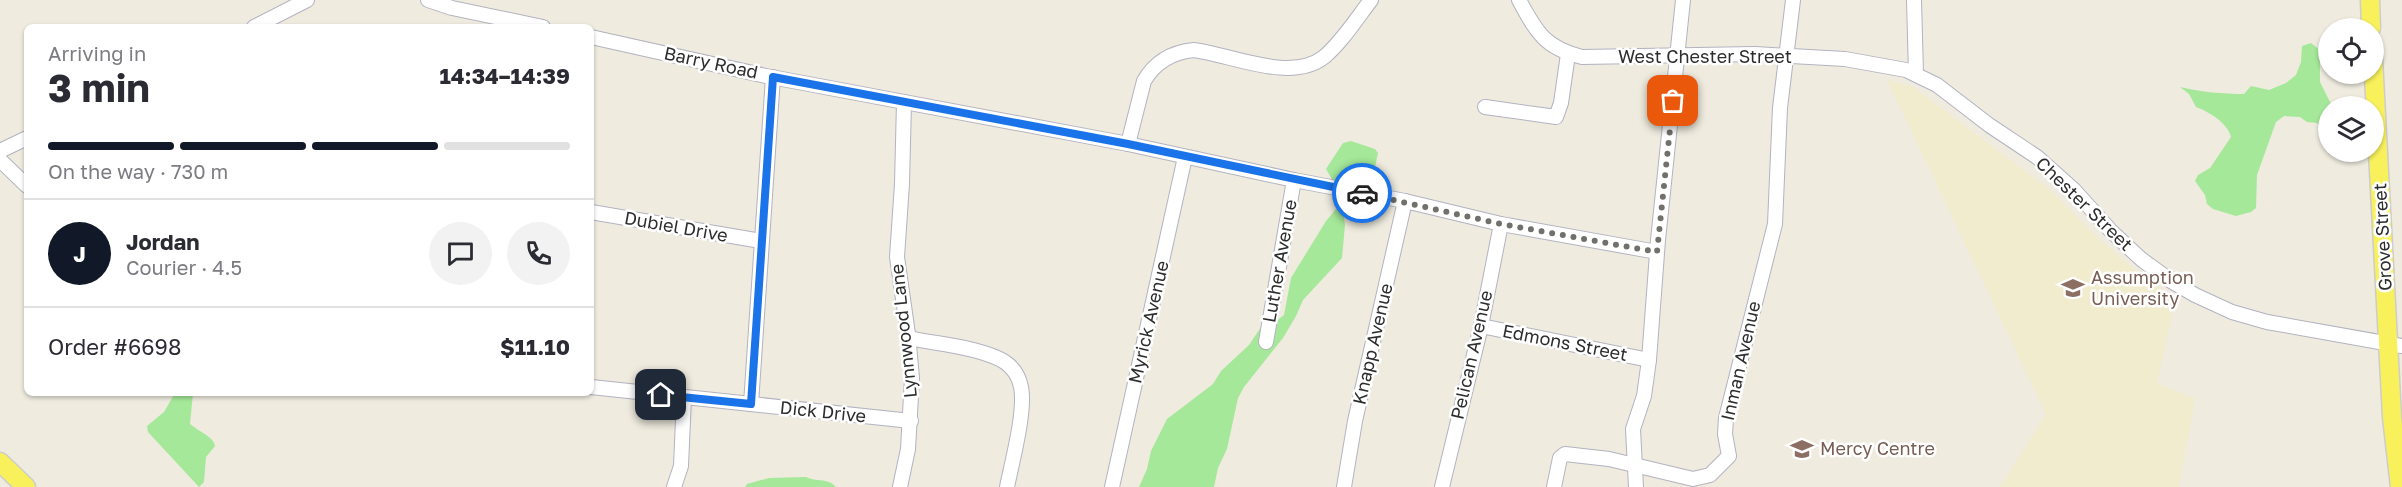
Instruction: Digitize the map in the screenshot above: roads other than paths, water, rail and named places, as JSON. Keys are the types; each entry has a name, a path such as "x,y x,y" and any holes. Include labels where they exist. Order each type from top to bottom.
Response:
{"main road":[{"path":"2370,0 2371,18"},
{"name":"Grove Street","path":"2375,84 2395,345 2395,459 2400,487"},
{"path":"0,462 26,487"}],"street":[{"path":"260,24 307,0"},
{"path":"428,0 504,23"},
{"path":"1128,144 1141,88 1155,66 1168,57 1184,51 1207,52 1280,68 1309,65 1332,50 1371,0"},
{"name":"West Chester Street","path":"1519,0 1542,39 1568,54 1593,58 1678,55 1788,56 1868,62 1916,74"},
{"path":"1636,487 1633,429 1644,396 1649,360 1657,252 1683,0"},
{"name":"Inman Avenue","path":"1554,487 1559,460 1563,454 1602,458 1687,478 1699,478 1714,472 1729,456 1725,434 1726,418 1775,224 1780,108 1793,0"},
{"path":"1914,0 1916,74"},
{"path":"281,14 286,24"},
{"name":"Barry Road","path":"594,38 773,77 1128,144 1294,180 1405,201 1501,224 1657,252"},
{"path":"1485,107 1556,117 1561,102 1568,54"},
{"name":"Chester Street","path":"1916,74 1937,85 1989,125 2037,157 2074,190 2130,249 2182,288 2219,307 2261,320 2395,345"},
{"path":"751,404 773,77"},
{"name":"Lynnwood Lane","path":"900,487 911,421 912,378 909,338 897,257 904,102"},
{"path":"0,151 24,139"},
{"name":"Myrick Avenue","path":"1112,487 1185,157"},
{"path":"0,160 24,183"},
{"name":"Luther Avenue","path":"1266,342 1294,180"},
{"name":"Knapp Avenue","path":"1344,487 1355,421 1405,201"},
{"name":"Dubiel Drive","path":"594,213 761,241"},
{"name":"Pelican Avenue","path":"1442,487 1480,326 1501,224"},
{"name":"Edmons Street","path":"1480,326 1649,360"},
{"path":"909,338 994,356 1014,370 1021,385 1022,401 1007,487"},
{"name":"Dick Drive","path":"594,387 911,421"},
{"path":"674,487 681,466 684,397"}],"place":[{"name":"Assumption University","path":"2073,288"},
{"name":"Mercy Centre","path":"1802,449"}]}
